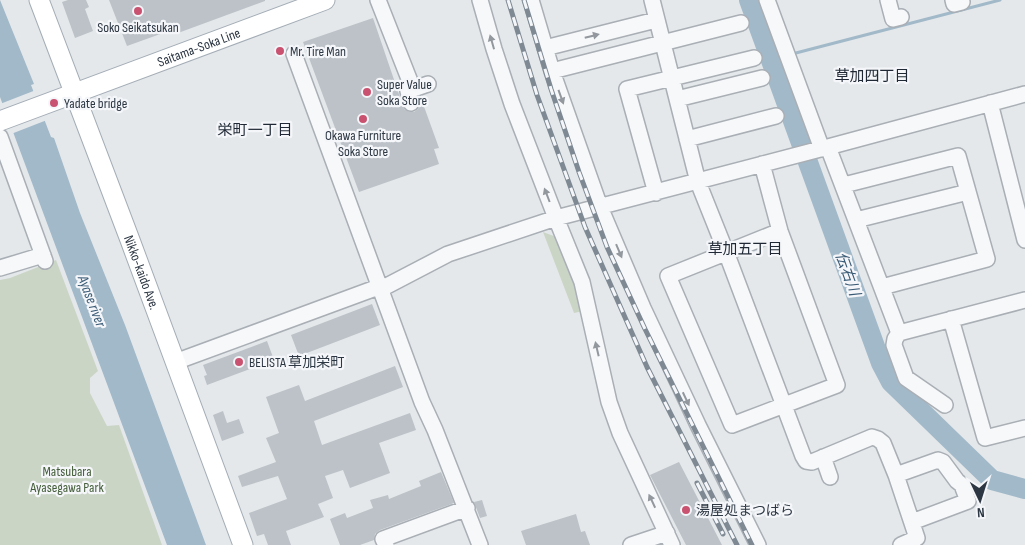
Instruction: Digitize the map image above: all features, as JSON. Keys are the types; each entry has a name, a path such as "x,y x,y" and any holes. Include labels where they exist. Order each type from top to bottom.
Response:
{"main road":[{"name":"Nikko-kaido Ave.","path":"38,0 243,545"},
{"name":"Saitama-Soka Line","path":"0,121 291,6 325,0"}],"street":[{"path":"378,0 412,96 428,84"},
{"path":"480,0 512,104 582,282 609,402 620,433 670,539 631,545"},
{"path":"531,0 552,71 600,206 643,308 698,425 758,545"},
{"path":"652,0 698,182 795,438 806,461 812,462 872,437 883,443 917,538 901,545"},
{"path":"767,0 823,149 844,185 899,333"},
{"path":"888,0 893,19 901,17"},
{"path":"545,48 656,20"},
{"path":"552,71 742,24"},
{"path":"294,54 422,402 480,545"},
{"path":"656,193 627,89 754,58"},
{"path":"677,99 762,78"},
{"path":"175,362 373,289 381,289 448,254 556,218 823,149 1025,94"},
{"path":"990,103 1025,240"},
{"path":"687,139 776,116"},
{"path":"0,137 44,258 1,266"},
{"path":"844,185 958,156 987,259 882,287"},
{"path":"762,164 780,231 837,386 732,425 668,276 780,231"},
{"path":"856,220 968,192"},
{"path":"945,406 906,378 894,345 899,333 1025,300"},
{"path":"951,319 985,438 1025,428"},
{"path":"823,457 830,477"},
{"path":"896,475 938,460 943,462 962,485 968,500 912,522"},
{"path":"386,545 383,539 466,508"}],"green space":[{"path":"543,232 559,238 572,268 583,311 574,313"},
{"name":"Matsubara Ayasegawa Park","path":"56,260 98,371 90,378 90,393 107,426 119,425 162,545 0,545 0,280"}],"water":[{"name":"Ayase river","path":"0,0 34,84 31,85 51,137 54,138 80,213 125,325 206,545 167,545 0,97"}],"pier":[{"path":"36,90 47,120 11,134 0,104"}],"building":[{"path":"86,0 89,7 85,9 93,31 75,38 62,2"},
{"path":"109,0 265,1 178,33 177,28 127,46"},
{"path":"373,18 404,109 414,112 422,101 439,148 434,149 439,164 359,192 303,42"},
{"path":"372,304 380,325 299,356 291,335"},
{"name":"BELISTA 草加栄町","path":"267,341 274,360 207,385 204,376 207,375 203,365"},
{"path":"395,366 403,387 314,421 322,445 410,413 416,430 379,443 390,473 350,488 343,470 325,476 333,498 318,504 324,517 286,531 291,545 268,545 264,534 257,536 249,513 287,499 278,476 242,487 238,476 276,462 266,438 279,433 266,397 299,385 305,401"},
{"path":"223,411 227,423 239,419 244,433 222,441 213,415"},
{"name":"湯屋処まつばら","path":"679,462 722,545 686,545 650,475"},
{"path":"441,472 454,503 380,530 375,534 374,540 360,545 340,545 330,519 345,513 347,518 373,508 370,500 388,495 389,499 421,486 419,481"},
{"path":"482,500 487,516 480,518 474,502"},
{"path":"576,514 581,532 585,531 590,545 526,545 521,531"}],"waterway":[{"name":"伝右川","path":"749,0 881,363 891,382 992,480 1025,489"},
{"path":"792,54 1000,0"},
{"path":"770,60 784,56"}],"railway":[{"path":"508,0 537,95 585,227 647,367 737,545"},
{"path":"524,0 551,89 607,247 645,329 752,545"},
{"path":"697,483 723,534"}],"place":[{"name":"Soko Seikatsukan","path":"138,11"},
{"name":"Mr. Tire Man","path":"280,51"},
{"name":"Super Value Soka Store","path":"367,92"},
{"name":"Yadate bridge","path":"54,103"},
{"name":"Okawa Furniture Soka Store","path":"363,119"},
{"name":"BELISTA 草加栄町","path":"239,362"},
{"name":"湯屋処まつばら","path":"686,510"}],"district":[{"name":"草加四丁目","path":"872,76"},
{"name":"栄町一丁目","path":"255,130"},
{"name":"草加五丁目","path":"745,249"}]}
